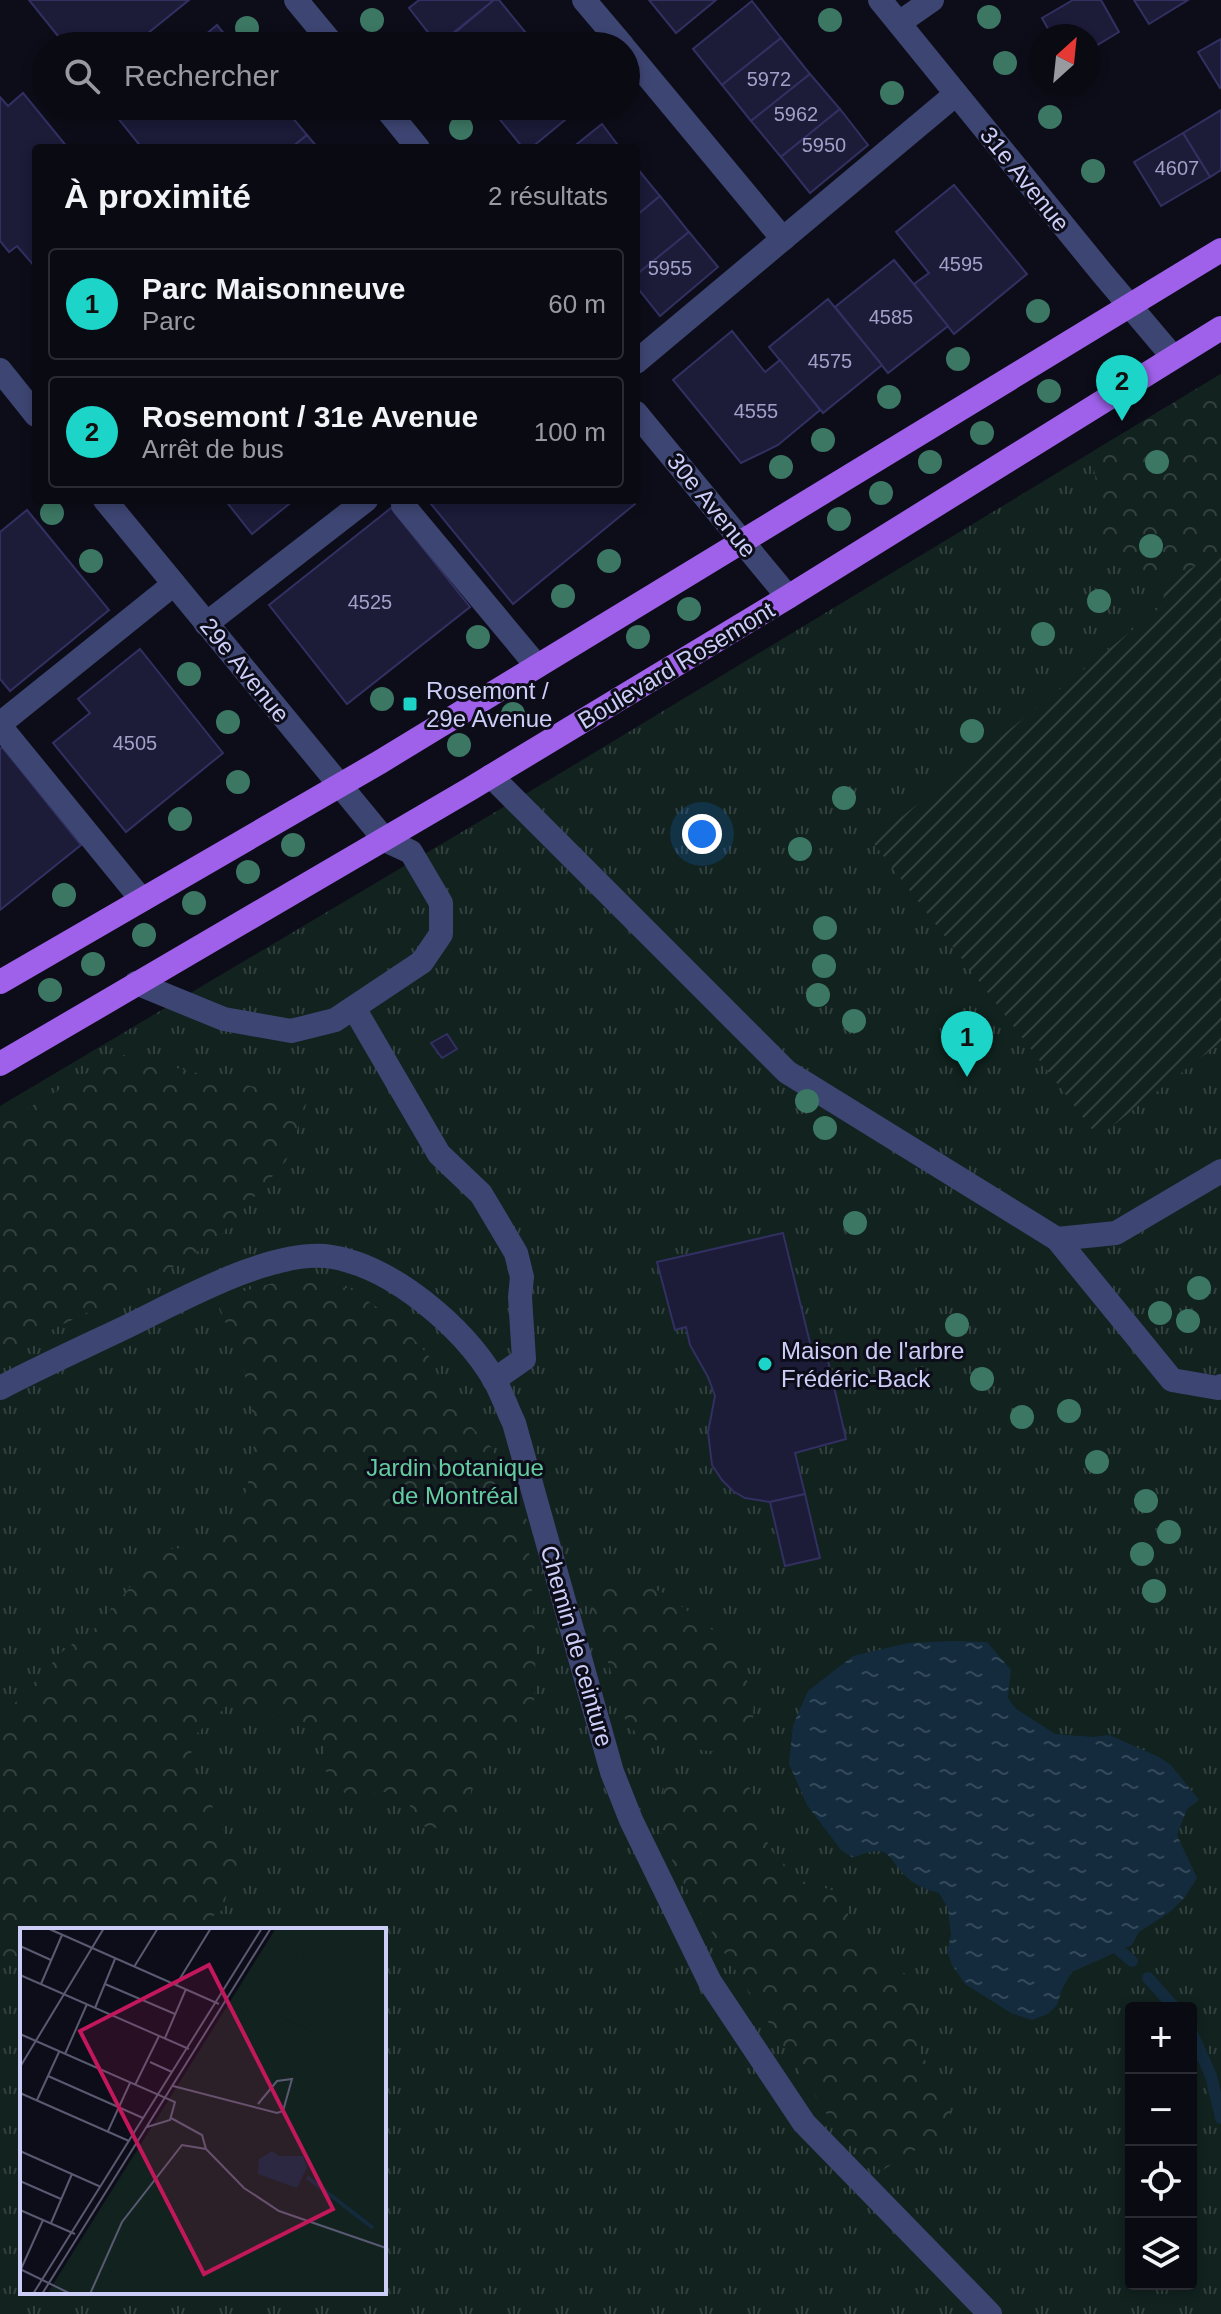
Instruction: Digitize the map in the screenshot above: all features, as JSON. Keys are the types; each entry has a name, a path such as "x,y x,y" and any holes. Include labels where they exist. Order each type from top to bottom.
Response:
{"main road":[{"path":"0,982 339,786 1221,250"},
{"name":"Boulevard Rosemont","path":"0,1064 385,840 788,597 1221,328"}],"street":[{"path":"296,0 322,32"},
{"path":"584,0 611,32"},
{"name":"31e Avenue","path":"880,0 1173,357"},
{"path":"899,23 932,0"},
{"path":"640,67 783,239"},
{"path":"640,359 956,94"},
{"path":"395,120 415,144"},
{"path":"0,370 32,410"},
{"name":"30e Avenue","path":"640,418 788,597"},
{"name":"29e Avenue","path":"108,504 385,840 411,852 441,903 441,934 422,962 335,1020 291,1031 224,1019 136,983"},
{"path":"206,624 361,504"},
{"path":"403,505 537,666"},
{"path":"142,900 0,725 174,584"},
{"path":"491,776 787,1072 1057,1239 1172,1380 1221,1386"},
{"path":"354,1008 439,1154 481,1194 516,1253 522,1277 524,1359 494,1380"},
{"path":"1057,1239 1116,1233 1221,1171"},
{"name":"Chemin de ceinture","path":"0,1388 205,1289 277,1261 304,1257 332,1257 395,1282 450,1325 474,1350 494,1380 514,1423 612,1772 631,1820 710,1982 804,2123 990,2314"}],"green space":[{"name":"Jardin botanique de Montréal","path":"1221,374 1221,2314 0,2314 0,1106 554,777"},
{"path":"1221,374 1221,552 1166,582 1106,560 1092,452"},
{"path":"1221,552 1221,1042 1098,1137 872,841 1162,606 1166,582"},
{"path":"119,1054 308,1100 286,1161 219,1237 152,1281 0,1355 0,1125"},
{"path":"299,1276 350,1289 399,1322 433,1361 445,1399 489,1445 511,1478 527,1521 536,1647 534,1701 511,1738 483,1744 468,1807 451,1830 412,1825 410,1805 385,1792 349,1798 323,1768 325,1745 315,1728 230,1703 194,1736 189,1767 205,1791 238,1860 222,1910 196,1928 20,1928 20,1963 0,1967 0,1719 65,1649 98,1626 161,1549 188,1548 220,1541 238,1522 252,1467 255,1428 244,1371 220,1308 229,1295"},
{"path":"599,1578 631,1579 666,1594 709,1628 737,1644 741,1666 754,1698 752,1738 721,1753 642,1741 625,1719 587,1593"},
{"path":"691,1777 728,1780 750,1788 758,1822 771,1850 799,1880 848,1895 848,1923 880,1967 908,1974 915,1999 921,2055 952,2096 948,2130 881,2171 837,2130 718,1943 675,1868 657,1821 664,1787"}],"water":[{"path":"987,1642 1011,1670 1008,1698 1015,1708 1055,1734 1109,1735 1159,1757 1171,1765 1199,1800 1187,1809 1177,1835 1197,1878 1185,1897 1170,1912 1139,1932 1132,1945 1072,1972 1057,2005 1048,2014 1032,2020 1011,2013 965,1984 947,1951 951,1936 948,1908 939,1893 910,1880 882,1852 853,1858 841,1850 807,1805 789,1764 793,1725 808,1691 853,1656 908,1643"}],"building":[{"path":"29,0 189,0 149,32 55,32"},
{"path":"419,0 494,0 454,32 428,32 409,8"},
{"path":"494,0 499,0 525,32 456,32"},
{"path":"649,0 716,0 676,33"},
{"path":"1073,0 1101,0 1119,32 1101,43 1101,24 1045,24 1042,18"},
{"path":"1134,0 1188,0 1149,24"},
{"path":"752,1 781,38 722,85 693,49"},
{"path":"217,25 223,32 209,32"},
{"path":"781,38 810,74 751,121 722,85"},
{"path":"1221,39 1221,87 1220,88 1198,52"},
{"path":"810,74 840,109 781,157 751,121"},
{"path":"23,93 32,104 32,120 45,120 65,144 32,144 32,263 17,246 9,252 0,241 0,97 8,106"},
{"path":"840,109 868,145 810,193 781,157"},
{"path":"1221,110 1221,170 1210,177 1183,133"},
{"path":"119,120 295,120 307,135 296,144 139,144"},
{"path":"500,120 565,120 536,144 520,144"},
{"path":"602,124 617,144 577,144"},
{"path":"1183,133 1210,177 1161,206 1134,162"},
{"path":"307,135 315,144 296,144"},
{"path":"640,172 660,196 640,213"},
{"path":"954,185 1027,274 954,334 914,284 929,273 896,232"},
{"path":"660,196 689,232 640,272 640,213"},
{"path":"689,232 718,267 660,316 640,291 640,272"},
{"path":"894,260 948,326 888,373 835,307"},
{"path":"828,299 882,365 823,413 769,347"},
{"path":"732,331 765,372 780,360 820,410 778,445 741,463 673,380"},
{"path":"228,504 289,504 252,534"},
{"path":"431,504 635,504 513,604"},
{"path":"391,508 470,607 347,704 269,605"},
{"path":"27,510 109,610 10,691 0,679 0,532"},
{"path":"140,649 223,753 126,832 53,743 90,713 78,699"},
{"path":"2,747 81,845 0,910 0,749"},
{"path":"447,1034 457,1049 442,1058 431,1043"},
{"name":"Maison de l'arbre Frédéric-Back","path":"783,1233 812,1351 825,1348 846,1439 795,1453 805,1494 770,1502 745,1498 733,1491 712,1465 708,1432 715,1396 690,1345 686,1327 675,1330 657,1262"},
{"path":"805,1494 820,1558 785,1566 770,1502"}],"waterway":[{"path":"1120,1951 1132,1961"},
{"path":"1148,1978 1170,2002"},
{"path":"1197,2044 1211,2076 1221,2118"}],"place":[{"name":"Rosemont / 31e Avenue","path":"1122,421"},
{"name":"Rosemont / 29e Avenue","path":"410,704"},
{"name":"Parc Maisonneuve","path":"967,1077"},
{"name":"Maison de l'arbre Frédéric-Back","path":"765,1364"}]}
